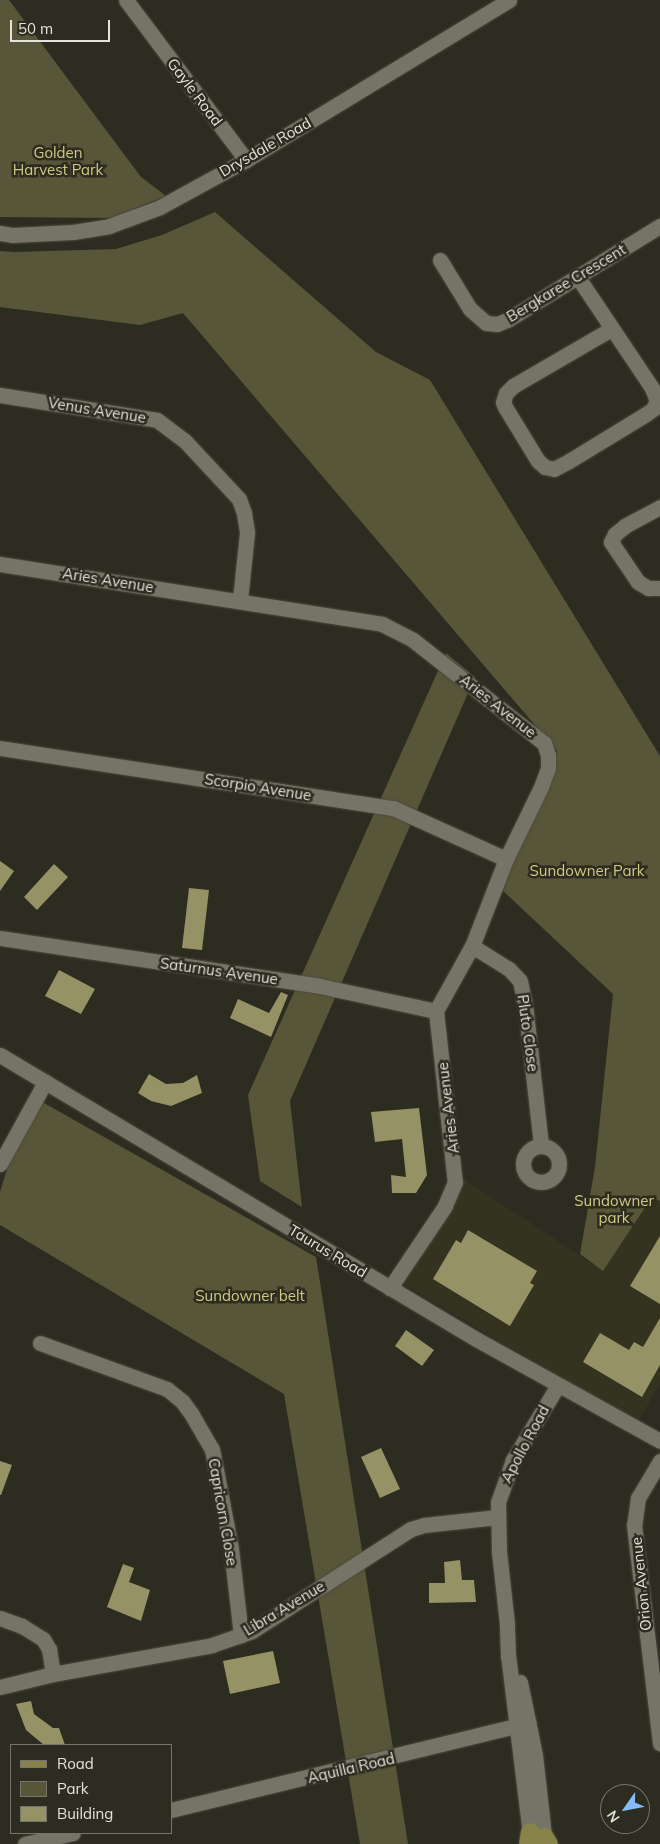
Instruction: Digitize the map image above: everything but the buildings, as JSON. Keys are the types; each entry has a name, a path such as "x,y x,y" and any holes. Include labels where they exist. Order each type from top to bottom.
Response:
{"street":[{"name":"Gayle Road","path":"126,0 246,160"},
{"name":"Drysdale Road","path":"0,233 12,235 73,232 109,226 160,207 246,160 509,0"},
{"name":"Bergkaree Crescent","path":"440,260 470,310 486,323 497,324 507,320 660,226"},
{"path":"577,276 652,388 657,401 656,405 646,414 569,461 554,469 545,467 538,461 505,407 503,402 506,392 513,386 611,329"},
{"name":"Venus Avenue","path":"0,395 157,420 185,441 239,499 244,513 247,533 240,600"},
{"path":"660,507 625,526 612,539 612,544 638,582 648,588 660,588"},
{"name":"Aries Avenue","path":"0,564 240,600 382,624 413,640 544,743 548,755 548,768 506,859 472,946 436,1011 455,1182 445,1206 390,1288"},
{"name":"Scorpio Avenue","path":"0,748 393,808 506,859"},
{"name":"Saturnus Avenue","path":"0,938 320,986 436,1011"},
{"name":"Pluto Close","path":"472,946 509,969 520,981 525,1004 542,1145"},
{"name":"Taurus Road","path":"0,1055 390,1288 558,1386 660,1441"},
{"path":"0,1164 45,1082"},
{"name":"Capricorn Close","path":"40,1343 167,1389 182,1401 192,1415 212,1449 231,1549 241,1635"},
{"name":"Apollo Road","path":"538,1841 535,1755 523,1724 507,1624 499,1552 498,1517 500,1494 513,1460 558,1386"},
{"name":"Orion Avenue","path":"660,1461 638,1498 634,1525 660,1743"},
{"name":"Libra Avenue","path":"0,1687 53,1674 212,1645 252,1631 388,1541 411,1529 424,1525 498,1517"},
{"path":"0,1618 22,1626 43,1639 49,1649 53,1674"},
{"name":"Aquilla Road","path":"172,1810 401,1756 523,1724"},
{"path":"25,1844 69,1834"}],"shaded area":[{"path":"458,1175 603,1271 652,1197 660,1201 660,1384 637,1423 394,1278"}],"green space":[{"name":"Golden Harvest Park","path":"0,0 9,0 141,177 166,196 111,218 0,217"},
{"name":"Sundowner Park","path":"215,212 376,352 430,380 660,756 660,1201 652,1197 603,1271 580,1254 595,1167 613,994 501,889 557,751 183,313 140,325 0,307 0,251 116,249 162,235"},
{"path":"446,653 475,677 290,1101 302,1207 260,1181 248,1095"},
{"name":"Sundowner belt","path":"30,1095 316,1257 408,1844 360,1844 284,1394 0,1225 0,1192"}],"park label":[{"name":"Sundowner park","path":"614,1208"}]}
